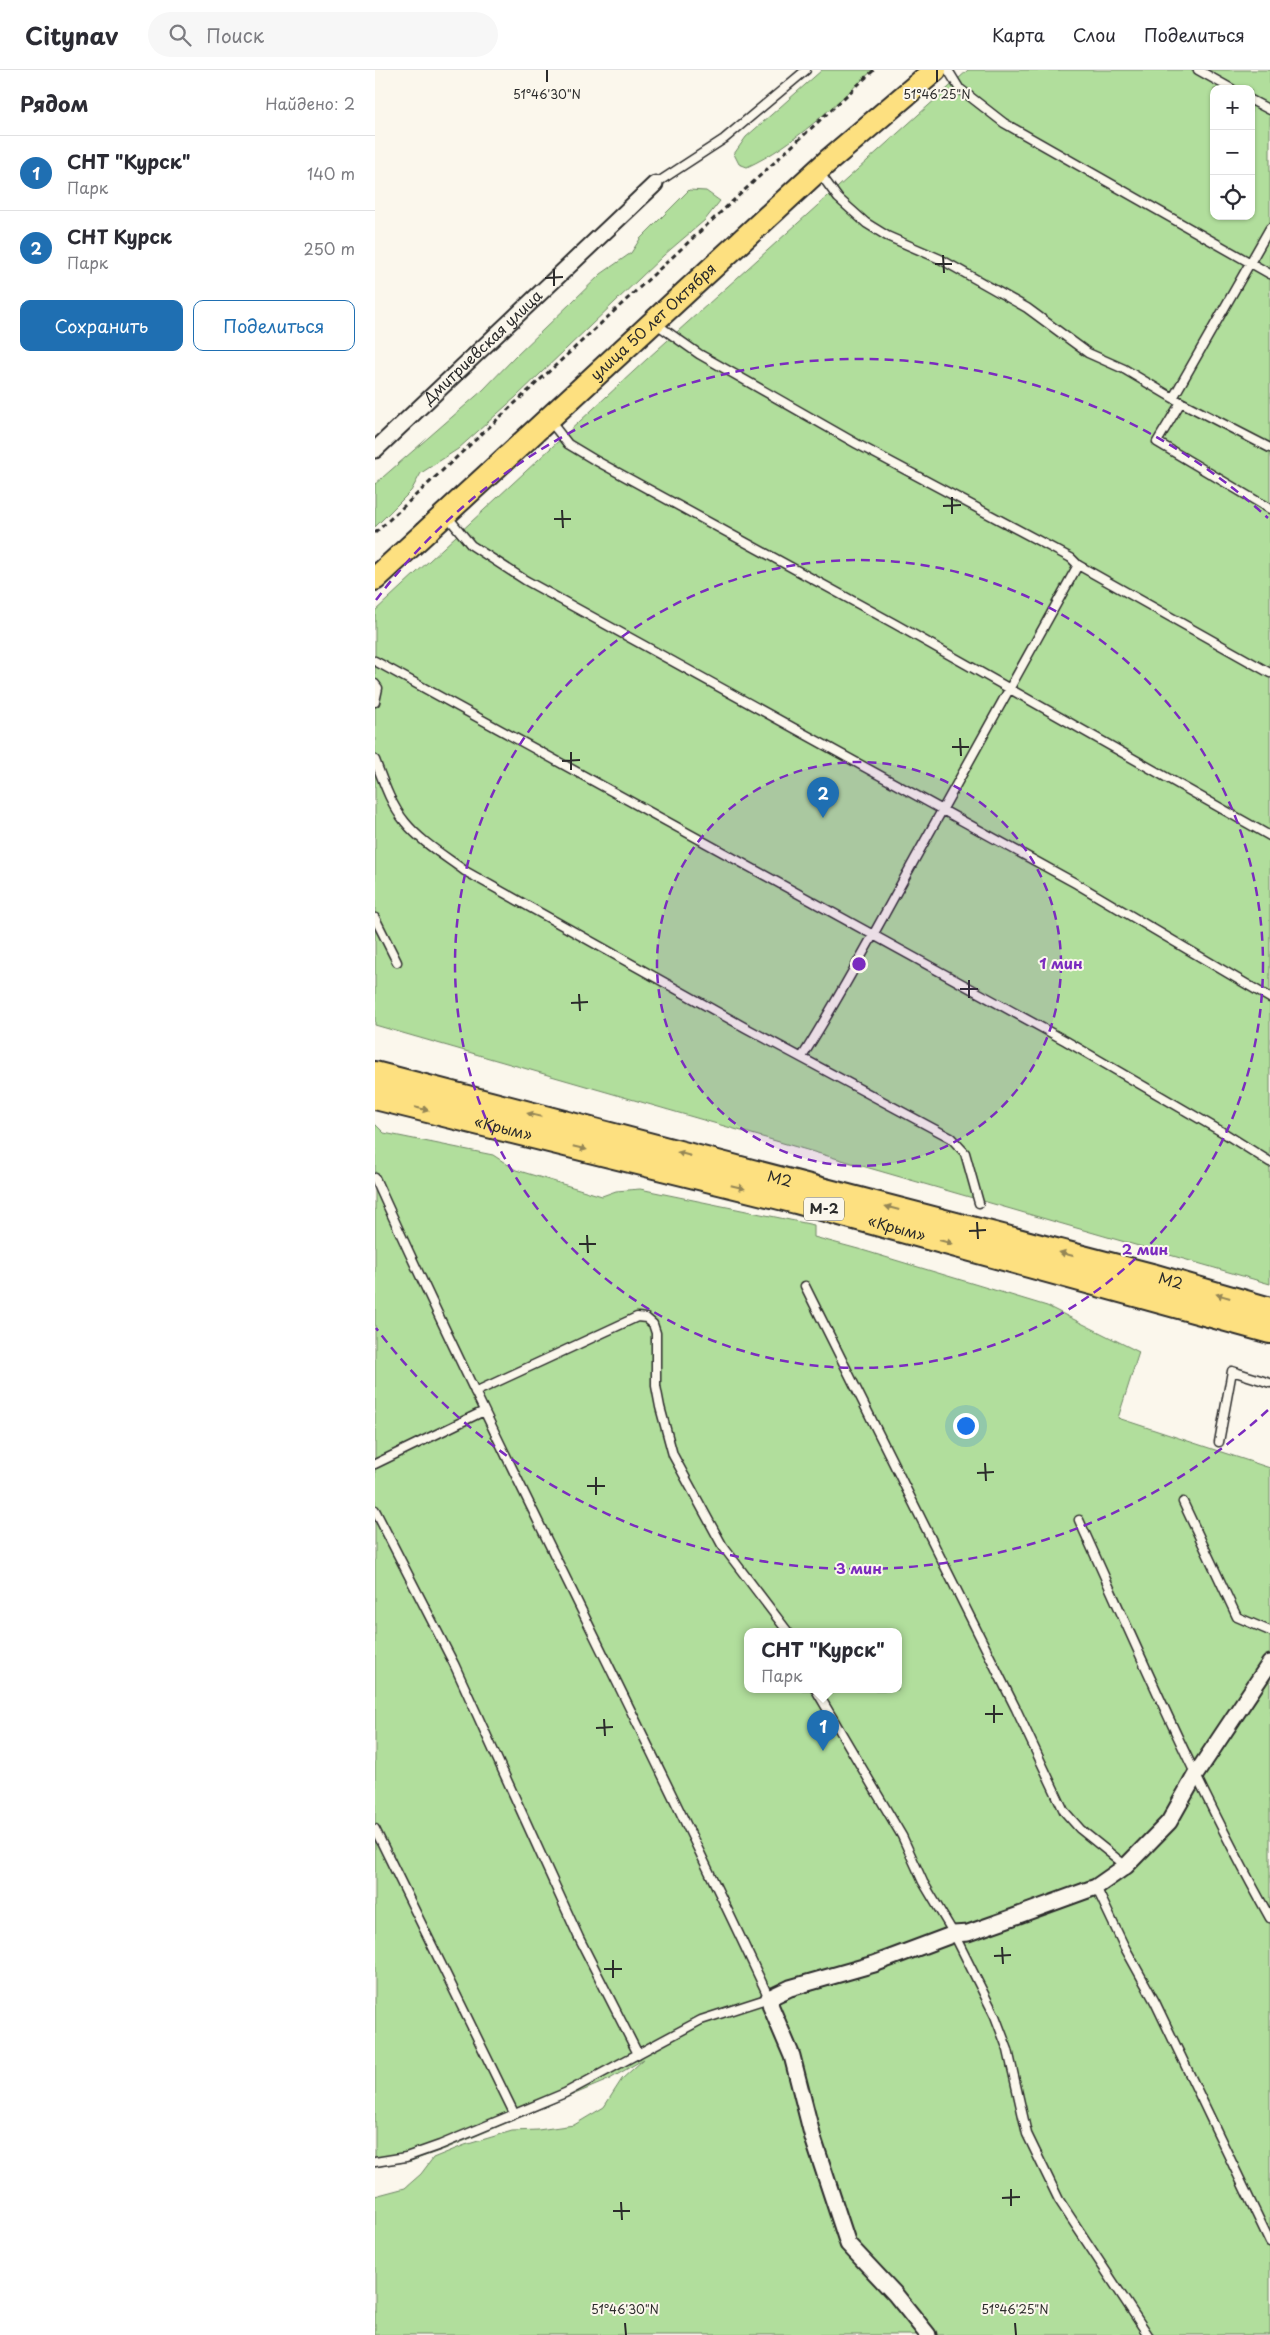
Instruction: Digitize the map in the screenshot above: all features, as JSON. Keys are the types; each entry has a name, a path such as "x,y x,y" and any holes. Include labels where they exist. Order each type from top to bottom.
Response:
{"highway":[{"name":"М2","path":"375,1074 1152,1276 1270,1310"},
{"name":"«Крым»","path":"375,1097 796,1201 1270,1332"}],"main road":[{"name":"улица 50 лет Октября","path":"375,579 818,171 935,70"}],"street":[{"name":"Дмитриевская улица","path":"375,450 655,184"},
{"path":"927,2335 895,2294 848,2244 813,2138 792,2056 769,1998 790,1988 874,1964 954,1934 968,1933 1096,1887 1127,1866 1169,1822 1196,1774 1270,1664"}],"lane":[{"path":"655,184 724,139 806,70"},
{"path":"948,70 959,88 1004,123 1270,274"},
{"path":"1198,70 1225,85"},
{"path":"1255,102 1270,110"},
{"path":"818,171 838,198 866,223 887,236 940,259 1027,308 1089,353 1124,369 1177,400 1270,448"},
{"path":"1270,228 1249,262 1157,442 1270,509"},
{"path":"654,322 699,354 857,444 1071,558 1078,566 1270,673"},
{"path":"548,419 568,444 593,459 1010,688 1270,836"},
{"path":"445,514 471,545 525,580 1077,884 1270,998"},
{"path":"802,1057 836,1003 874,936 1078,566"},
{"path":"375,661 1066,1041 1270,1162"},
{"path":"375,684 378,688 375,702"},
{"path":"375,760 384,785 405,822 432,846 465,871 951,1138 965,1153 979,1203"},
{"path":"375,918 397,962"},
{"path":"375,1178 484,1411 693,1836 769,1998 701,2020 565,2093 423,2151 406,2157 375,2162"},
{"path":"805,1286 1017,1709 1064,1811 1080,1829 1127,1866"},
{"path":"475,1392 637,1318 647,1318 653,1324 656,1333 656,1386 673,1455 722,1545 785,1628"},
{"path":"1219,1442 1232,1371 1270,1382"},
{"path":"375,1464 484,1411"},
{"path":"1183,1502 1237,1617 1270,1631"},
{"path":"375,1510 454,1664 568,1914 638,2054"},
{"path":"1079,1520 1239,1864 1270,1918"},
{"path":"818,1693 902,1836 923,1882 954,1934 995,2016 1008,2050 1027,2134 1059,2200 1148,2335"},
{"path":"375,1829 514,2113"},
{"path":"1096,1887 1124,1946 1155,2002 1270,2242"}],"path":[{"path":"375,533 874,70"}],"green space":[{"path":"822,70 873,70 798,136 765,158 747,167 739,164 734,154 746,137"},
{"path":"968,70 1270,70 1270,1284 375,1025 375,611 647,359"},
{"path":"689,190 706,191 720,201 705,220 664,255 516,397 458,449 421,473 411,491 375,527 375,484 483,390 601,274 631,253 640,239"},
{"path":"375,1124 384,1133 493,1155 516,1170 602,1196 616,1191 640,1189 814,1225 814,1237 1047,1306 1139,1352 1118,1418 1270,1468 1270,2335 375,2335 375,2196 405,2188 421,2174 433,2158 465,2145 512,2131 538,2130 574,2125 604,2107 622,2079 644,2059 608,2080 445,2149 411,2161 375,2167"}],"place":[{"name":"СНТ Курск","path":"823,818"},
{"name":"СНТ \"Курск\"","path":"823,1751"}]}
